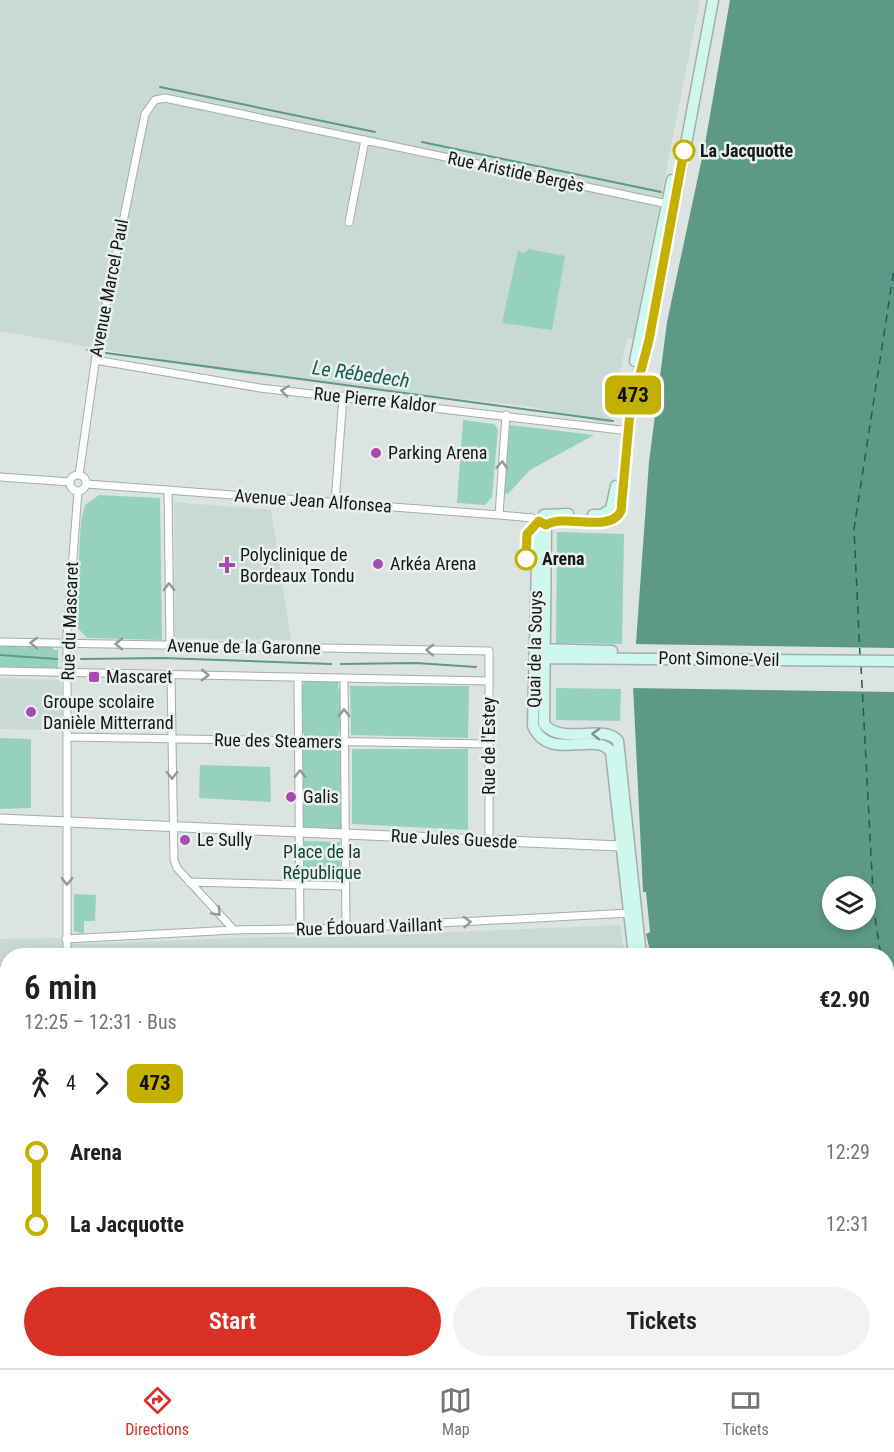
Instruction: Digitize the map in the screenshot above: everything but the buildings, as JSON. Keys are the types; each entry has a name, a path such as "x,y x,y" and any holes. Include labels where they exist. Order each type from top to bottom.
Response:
{"main road":[{"path":"543,523 556,521 609,522 621,511 630,412 649,340 670,205 707,0"},
{"path":"543,523 548,514 602,515 611,509 615,498 621,430 713,0"},
{"name":"Quai de la Souys","path":"543,523 540,654 533,717 538,735 552,744 602,745 611,752 624,842 634,948"},
{"name":"Pont Simone-Veil","path":"540,654 894,655"},
{"name":"Pont Simone-Veil","path":"567,654 894,661"},
{"name":"Quai de la Souys","path":"624,842 633,889 632,913 639,948"}],"street":[{"name":"Rue Aristide Bergès","path":"150,104 165,98 670,205"},
{"name":"Avenue Marcel Paul","path":"79,475 95,360 138,146 150,104"},
{"path":"349,222 365,140"},
{"name":"Rue Pierre Kaldor","path":"95,360 260,388 621,430"},
{"path":"335,503 344,396"},
{"path":"499,515 506,416"},
{"path":"79,475 85,478 87,483 83,490 78,491 72,488 70,482 72,478 79,475"},
{"path":"0,477 70,482"},
{"name":"Avenue Jean Alfonsea","path":"87,483 499,515 543,523"},
{"path":"168,490 170,645"},
{"name":"Rue du Mascaret","path":"67,948 67,673 78,491"},
{"name":"Avenue de la Garonne","path":"0,642 489,651"},
{"name":"Rue de l'Estey","path":"489,651 489,841"},
{"name":"Avenue de la Garonne","path":"0,671 488,681"},
{"path":"171,675 174,860 189,882 234,930"},
{"path":"298,677 300,930"},
{"path":"344,678 346,928"},
{"name":"Rue des Steamers","path":"68,737 489,744"},
{"name":"Rue Jules Guesde","path":"0,819 489,841 624,842"},
{"path":"189,882 345,886"},
{"name":"Rue Édouard Vaillant","path":"66,939 234,930 346,928 632,913"}],"shaded area":[{"path":"0,0 700,0 633,338 627,338 610,424 526,406 235,373 0,331"},
{"path":"730,0 894,0 894,948 649,948 646,934 650,932 646,892 643,892 633,685 649,462 667,322 705,144"},
{"name":"Polyclinique de Bordeaux Tondu","path":"174,502 271,510 291,640 175,638"},
{"name":"Groupe scolaire Danièle Mitterrand","path":"0,678 61,680 62,730 0,729"},
{"path":"620,925 624,948 0,948 0,939 61,938 74,944 266,937 342,937"}],"green space":[{"path":"529,249 565,256 552,330 502,323 518,250 523,253"},
{"path":"463,420 494,424 498,429 492,497 485,505 457,503"},
{"path":"510,425 594,435 530,470 508,494 504,493"},
{"path":"99,495 160,498 162,640 87,638 75,625 81,521 85,505"},
{"path":"557,532 624,534 622,644 556,643"},
{"path":"0,645 53,645 53,650 58,650 58,670 0,669"},
{"path":"304,679 338,681 338,689 342,688 343,731 339,731 339,739 304,738 304,733 301,733 300,686 303,685"},
{"path":"350,686 469,686 468,738 351,735"},
{"path":"556,688 621,689 620,721 556,720"},
{"path":"0,738 31,739 31,808 0,809"},
{"path":"305,744 342,746 343,830 303,829 301,748"},
{"path":"352,749 468,749 468,830 352,824"},
{"path":"200,765 270,767 271,802 199,798"},
{"name":"Place de la République","path":"304,841 340,842 341,883 304,882"},
{"path":"74,894 96,895 95,921 84,921 84,934 74,931"}],"pier":[{"path":"632,644 894,648 894,692 630,688"}],"waterway":[{"path":"160,87 375,132"},
{"path":"422,142 661,192"},
{"name":"Le Rébedech","path":"106,353 613,421"},
{"path":"0,655 57,659"},
{"path":"81,659 162,658 331,664"},
{"path":"341,664 416,663 476,667"}],"ferry route":[{"path":"860,656 854,529 894,269"},
{"path":"861,666 874,911 880,948"}],"bus line":[{"name":"473","path":"526,559 527,534 530,528 539,521 546,525 556,521 609,522 614,520 621,511 627,431 634,389 649,340 684,151"}],"place":[{"name":"La Jacquotte","path":"684,151"},
{"name":"Parking Arena","path":"376,453"},
{"name":"Arena","path":"526,559"},
{"name":"Arkéa Arena","path":"378,564"},
{"name":"Polyclinique de Bordeaux Tondu","path":"227,565"},
{"name":"Mascaret","path":"94,677"},
{"name":"Groupe scolaire Danièle Mitterrand","path":"31,712"},
{"name":"Galis","path":"291,797"},
{"name":"Le Sully","path":"185,840"}]}
